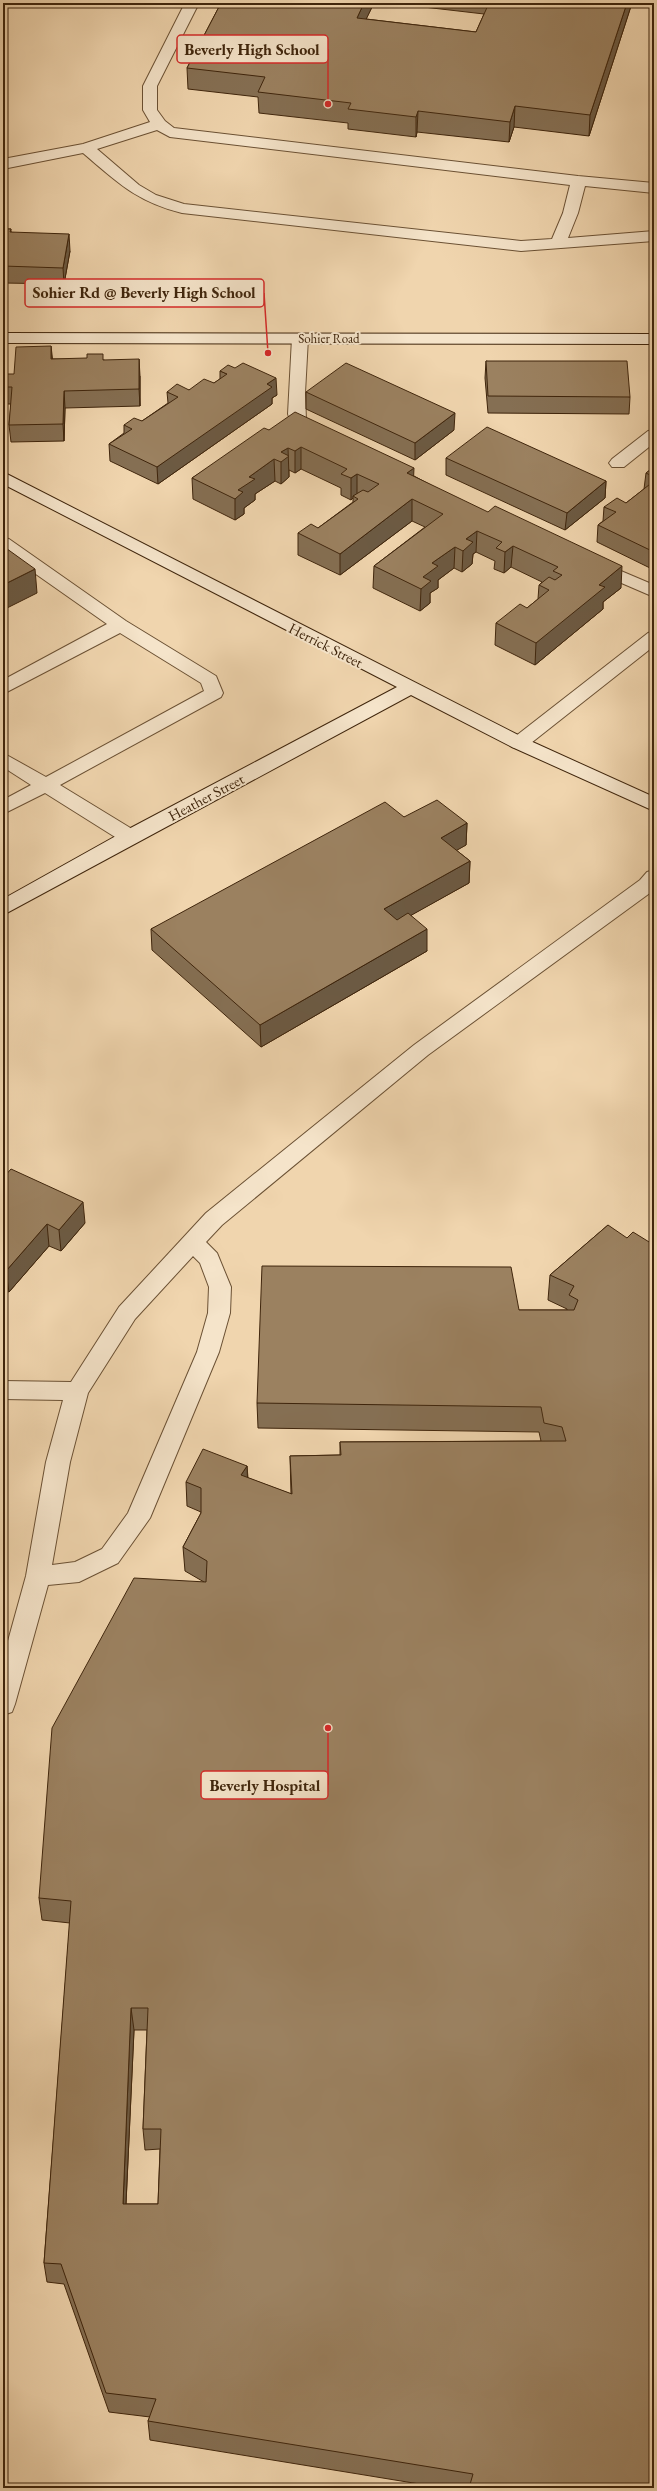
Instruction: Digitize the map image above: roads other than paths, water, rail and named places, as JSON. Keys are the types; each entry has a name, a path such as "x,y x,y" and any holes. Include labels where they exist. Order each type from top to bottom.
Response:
{"street":[{"path":"192,3 150,86 150,110 159,124 170,132 578,181 654,188"},
{"path":"3,164 86,148 159,124"},
{"path":"86,148 134,188 152,198 182,208 521,246 654,236"},
{"path":"557,244 570,216 578,181"},
{"name":"Sohier Road","path":"3,338 654,339"},
{"path":"300,338 296,407 298,420 304,427 332,441"},
{"path":"618,464 650,442"},
{"name":"Herrick Street","path":"3,477 519,743 654,805"},
{"path":"3,543 120,625 209,680 214,693 46,786 3,808"},
{"path":"582,559 654,592"},
{"path":"3,688 120,625"},
{"path":"519,743 654,637"},
{"name":"Heather Street","path":"3,908 130,837 410,688"},
{"path":"3,760 130,837"},
{"path":"3,1704 38,1576 58,1462 78,1391 127,1313 214,1219 421,1050 647,884 654,877"},
{"path":"38,1576 79,1572 110,1556 138,1518 208,1352 218,1313 220,1287 209,1259 192,1242"},
{"path":"3,1390 78,1391"}],"place":[{"name":"Beverly High School","path":"328,104"},
{"name":"Sohier Rd @ Beverly High School","path":"268,353"},
{"name":"Beverly Hospital","path":"328,1728"}]}
